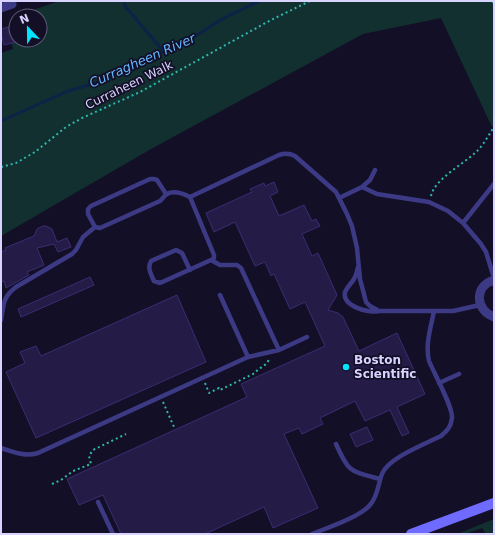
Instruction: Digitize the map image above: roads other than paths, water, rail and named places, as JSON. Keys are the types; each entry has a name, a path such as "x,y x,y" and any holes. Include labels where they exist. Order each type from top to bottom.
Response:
{"main road":[{"path":"411,534 494,503"}],"street":[{"path":"1,8 12,4 11,1"},
{"path":"494,279 487,283 480,293 480,305 484,311 494,317"}],"lane":[{"path":"1,320 4,301 8,294 16,287 72,254 76,250 82,237 95,227 100,228 160,201 166,194 173,192 190,196 285,153 295,156 336,192 352,226 357,248 362,290 366,302 379,311"},
{"path":"339,198 362,187 370,180 375,170"},
{"path":"95,227 88,214 88,209 98,203 154,179 166,194"},
{"path":"463,223 494,184"},
{"path":"362,187 377,194 429,202 448,212 463,223 481,244 486,252 494,279"},
{"path":"190,196 214,258 212,260 190,270 160,283 157,283 154,280 149,268 151,261 176,250 182,253 190,270"},
{"path":"212,260 220,265 237,265 241,268 279,350"},
{"path":"359,264 354,280 346,290 345,296 347,300 362,310 371,312 452,311 480,305"},
{"path":"220,295 248,357"},
{"path":"312,534 350,518 369,506 376,495 382,473 386,466 394,459 441,436 447,431 451,424 452,413 429,361 427,353 434,311"},
{"path":"1,448 21,455 30,456 248,357 279,350 307,337"},
{"path":"439,383 459,374"},
{"path":"336,444 344,463 350,469 359,474 380,479"},
{"path":"98,502 112,534"}],"waterway":[{"path":"124,1 125,6 164,52"},
{"name":"Curragheen River","path":"1,121 68,91 99,82 191,39 222,19 259,1"}],"place":[{"name":"Boston Scientific","path":"346,367"}]}
